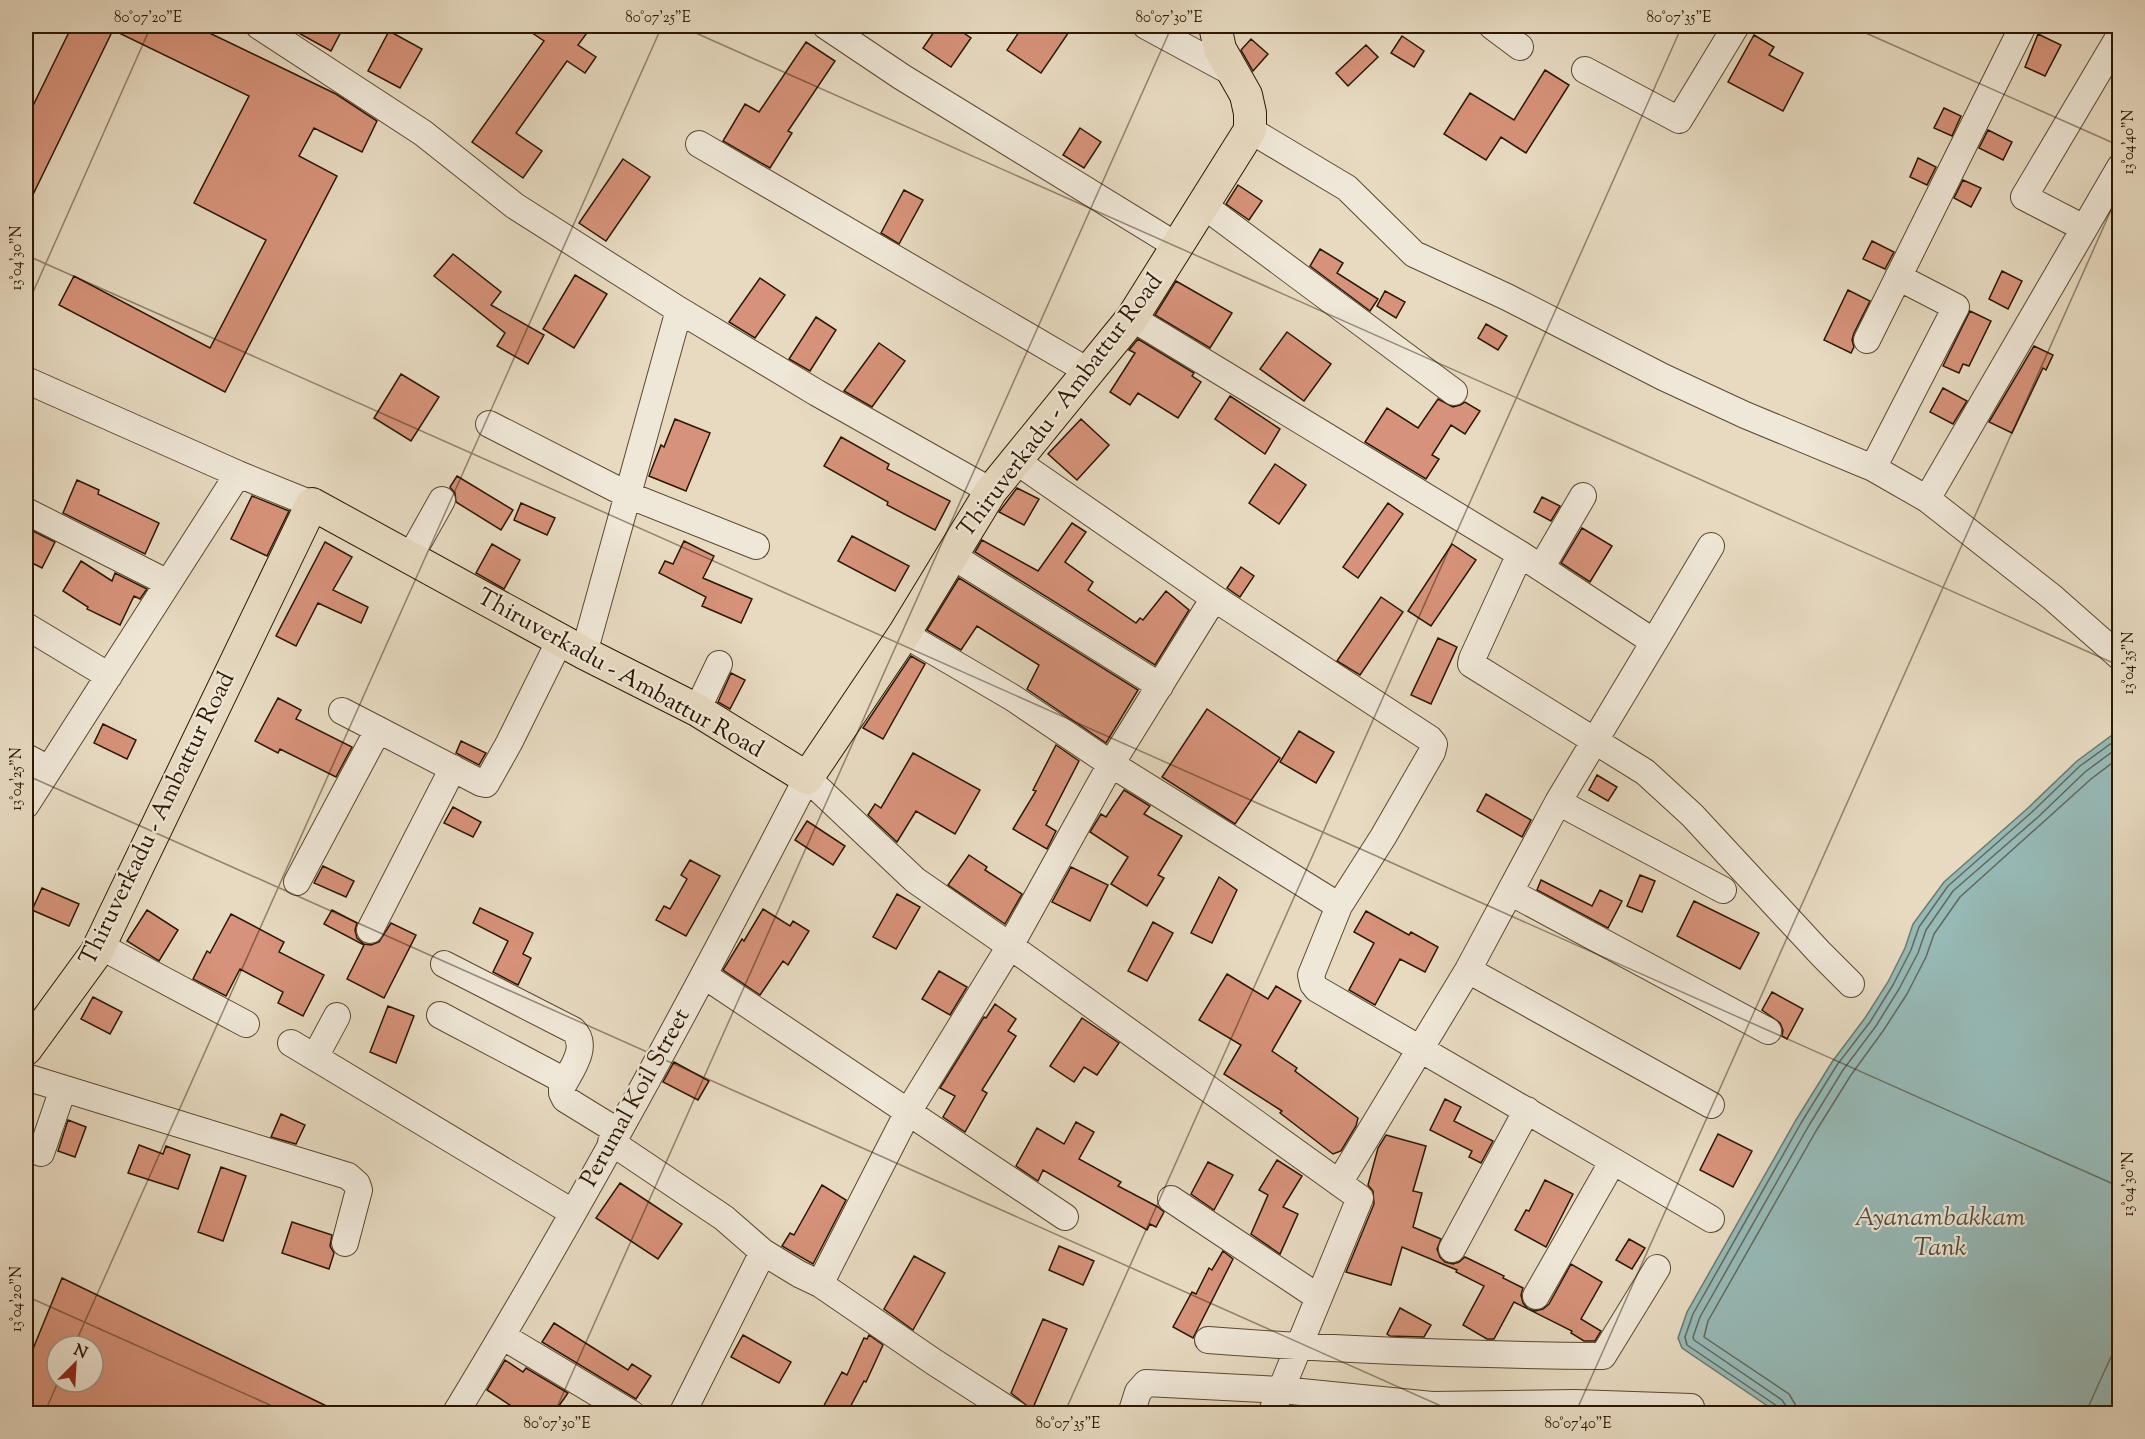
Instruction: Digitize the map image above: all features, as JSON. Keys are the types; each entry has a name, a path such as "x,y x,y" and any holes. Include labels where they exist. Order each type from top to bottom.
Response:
{"main road":[{"path":"1215,26 1220,49 1246,95 1250,113 1250,130"},
{"name":"Thiruverkadu - Ambattur Road","path":"26,1049 100,946 312,504 572,647 698,710 807,778 904,634 991,491 1132,318 1250,130"}],"street":[{"path":"260,26 423,133 515,206 679,310 817,393 991,491"},
{"path":"826,26 902,77 1177,246"},
{"path":"1146,26 1235,74"},
{"path":"1492,26 1520,47"},
{"path":"1585,70 1679,120 1736,26"},
{"path":"1867,340 2023,26"},
{"path":"2084,228 2024,197 2120,35"},
{"path":"1250,130 1347,188 1414,254 1507,297 1745,415 1873,468 1927,499 2052,597 2120,657"},
{"path":"699,144 1088,371"},
{"path":"1927,499 2120,167"},
{"path":"1203,205 1455,392"},
{"path":"1873,468 1956,307 1898,277"},
{"path":"342,711 482,783 486,784 490,780 572,647 628,495 679,310"},
{"path":"1132,318 1530,561 1654,642"},
{"path":"26,380 238,474 312,504"},
{"path":"489,424 628,495 756,546"},
{"path":"1016,460 1214,598 1430,739 1434,744 1432,752 1383,837 1339,906 1311,975 1313,984 1711,1219"},
{"path":"26,805 238,474"},
{"path":"1583,496 1530,561 1472,658 1472,664 1645,772 1692,815 1851,984"},
{"path":"409,559 442,500"},
{"path":"28,512 168,583"},
{"path":"1339,1183 1422,1049 1468,970 1558,802 1711,546"},
{"path":"951,555 1160,686"},
{"path":"820,1284 908,1112 1010,946 1111,765 1214,598"},
{"path":"26,626 109,676"},
{"path":"904,634 1013,699 1111,765 1339,906"},
{"path":"698,710 719,664"},
{"path":"297,882 378,730"},
{"path":"26,757 49,768"},
{"path":"369,930 453,768"},
{"path":"807,778 915,880 1360,1198 1271,1413"},
{"name":"Perumal Koil Street","path":"455,1413 502,1336 705,976 807,778"},
{"path":"1558,802 1723,890"},
{"path":"1510,892 1768,1030"},
{"path":"100,946 246,1024"},
{"path":"444,964 579,1035 581,1047 565,1081 562,1093 565,1099 724,1218 762,1251 820,1284 934,1362 1015,1413"},
{"path":"1468,970 1711,1105"},
{"path":"705,976 1065,1217"},
{"path":"440,1015 565,1081"},
{"path":"315,1057 337,1016"},
{"path":"291,1043 572,1212"},
{"path":"26,1077 348,1176 357,1184 359,1190 345,1243"},
{"path":"40,1153 63,1089"},
{"path":"1452,1250 1527,1110"},
{"path":"1536,1296 1613,1161"},
{"path":"1171,1199 1318,1297"},
{"path":"682,1413 762,1251"},
{"path":"1208,1340 1298,1347 1505,1355 1603,1356 1657,1268"},
{"path":"502,1336 632,1413"},
{"path":"1131,1413 1138,1392 1146,1383 1281,1390 1458,1409 1691,1407"}],"water":[{"name":"Ayanambakkam Tank","path":"2119,730 2119,1413 1778,1413 1682,1348 1678,1338 1687,1312 1796,1120 1832,1062 1865,1018 1888,982 1905,948 1913,924 1944,882 2077,761"}],"building":[{"path":"72,26 195,26 336,94 377,121 362,152 314,128 299,156 337,176 225,392 59,305 74,276 210,348 266,240 194,203 249,96 113,30 26,209 26,120"},
{"path":"286,26 344,26 331,51"},
{"path":"522,26 592,26 578,45 596,57 585,73 567,61 516,133 542,151 523,178 472,142 544,41"},
{"path":"938,26 953,26 971,38 951,67 923,48"},
{"path":"1023,26 1073,26 1041,73 1007,50"},
{"path":"389,31 422,49 400,88 368,71"},
{"path":"2038,34 2061,45 2045,76 2025,67"},
{"path":"1754,35 1774,47 1769,55 1803,73 1783,111 1728,82"},
{"path":"1402,36 1424,51 1414,67 1391,53"},
{"path":"1251,39 1268,54 1253,71 1241,50"},
{"path":"806,42 835,61 788,131 792,133 770,168 723,141 745,104 759,112"},
{"path":"1366,45 1378,57 1348,86 1336,73"},
{"path":"2120,65 2120,83 2112,79"},
{"path":"1545,70 1569,85 1526,153 1501,137 1486,160 1444,134 1470,93 1514,120"},
{"path":"1944,108 1961,116 1952,136 1934,128"},
{"path":"1080,128 1101,142 1084,168 1063,155"},
{"path":"1988,130 2012,142 2003,160 1979,148"},
{"path":"1918,158 1936,167 1927,185 1910,177"},
{"path":"623,159 650,177 606,241 579,223"},
{"path":"1963,180 1981,188 1971,207 1954,198"},
{"path":"1238,185 1262,201 1249,220 1226,204"},
{"path":"904,190 923,200 899,244 881,233"},
{"path":"1872,241 1894,252 1885,269 1863,259"},
{"path":"1320,249 1343,263 1337,273 1378,299 1370,311 1310,266"},
{"path":"453,254 501,292 491,305 544,335 528,364 497,346 505,333 434,276"},
{"path":"2002,271 2022,281 2008,309 1989,299"},
{"path":"575,275 607,294 574,348 543,329"},
{"path":"760,278 785,295 755,338 729,322"},
{"path":"1176,281 1232,313 1210,348 1155,315"},
{"path":"1848,290 1870,301 1854,333 1852,340 1854,347 1851,353 1824,340"},
{"path":"1385,291 1405,302 1396,318 1377,306"},
{"path":"1970,311 1991,321 1969,366 1963,364 1959,373 1943,366"},
{"path":"816,317 836,330 810,371 789,359"},
{"path":"1486,324 1507,336 1498,350 1478,338"},
{"path":"1287,332 1331,364 1304,401 1260,369"},
{"path":"1138,339 1194,373 1192,376 1201,382 1178,418 1138,393 1130,405 1110,392 1135,353 1129,350"},
{"path":"879,343 905,361 872,407 844,391"},
{"path":"2034,346 2053,355 2046,370 2043,368 2012,433 1989,422"},
{"path":"401,374 439,397 411,441 374,418"},
{"path":"1943,388 1967,401 1953,424 1930,412"},
{"path":"1230,396 1280,429 1265,454 1215,419"},
{"path":"1438,399 1453,407 1465,402 1480,411 1465,434 1451,425 1432,455 1439,459 1426,479 1365,442 1387,408 1418,428"},
{"path":"675,419 710,433 686,491 649,476 661,445 664,447"},
{"path":"1081,419 1109,445 1077,480 1048,454"},
{"path":"841,437 889,464 887,469 950,501 935,530 887,505 888,502 824,466"},
{"path":"1275,464 1306,485 1279,524 1249,503"},
{"path":"457,476 513,510 501,530 456,502 455,493 450,487"},
{"path":"77,480 99,490 98,494 159,523 145,554 63,513"},
{"path":"1017,488 1039,499 1024,525 999,512"},
{"path":"252,496 289,511 267,556 231,539"},
{"path":"1542,497 1560,506 1551,521 1534,512"},
{"path":"521,503 555,518 547,535 514,520"},
{"path":"1388,503 1403,514 1358,578 1343,567"},
{"path":"1072,523 1086,532 1065,562 1093,582 1088,590 1136,623 1140,618 1143,620 1166,591 1189,610 1155,665 975,552 982,540 1038,571"},
{"path":"1582,528 1612,546 1590,582 1561,563"},
{"path":"29,529 55,542 42,568 26,560 26,537"},
{"path":"852,536 909,566 895,591 838,561"},
{"path":"684,541 714,556 703,578 752,599 741,623 702,606 706,597 659,573 665,561 673,564"},
{"path":"325,542 352,557 333,590 368,607 361,623 318,603 296,646 276,636"},
{"path":"492,544 520,560 504,589 476,573"},
{"path":"1452,544 1476,560 1431,626 1408,611"},
{"path":"81,561 112,581 115,573 147,589 140,599 134,596 120,625 87,609 88,607 63,591"},
{"path":"1241,567 1254,576 1240,597 1227,588"},
{"path":"959,578 1138,690 1106,743 1027,689 1039,665 977,626 961,650 927,630"},
{"path":"1381,597 1403,612 1360,675 1337,661"},
{"path":"1438,638 1457,647 1431,704 1411,695"},
{"path":"911,656 925,664 883,739 863,728"},
{"path":"731,673 745,680 730,709 718,702"},
{"path":"278,698 301,710 296,719 352,747 336,777 280,749 278,753 255,741"},
{"path":"1207,709 1280,758 1235,824 1162,777"},
{"path":"103,724 136,740 127,759 94,743"},
{"path":"1299,731 1334,752 1316,783 1280,762"},
{"path":"461,741 486,753 479,765 456,753"},
{"path":"1056,745 1079,761 1046,825 1056,831 1047,849 1013,829 1036,791 1033,790"},
{"path":"913,753 980,790 955,834 916,811 897,842 868,815 875,804 881,808"},
{"path":"1597,775 1617,787 1608,801 1589,790"},
{"path":"1124,790 1150,806 1144,814 1182,836 1158,875 1164,878 1147,906 1111,884 1128,857 1090,832 1101,814 1106,817"},
{"path":"1486,794 1531,820 1522,837 1477,811"},
{"path":"453,807 481,822 473,837 444,823"},
{"path":"807,821 845,846 833,865 795,840"},
{"path":"969,855 987,867 985,870 1022,894 1005,924 948,885"},
{"path":"690,860 720,876 686,936 656,920 664,906 670,909 687,879 681,875"},
{"path":"323,866 354,881 346,897 314,883"},
{"path":"1071,867 1108,885 1090,921 1052,902"},
{"path":"1640,875 1655,881 1642,912 1627,906"},
{"path":"1219,877 1237,890 1212,943 1191,933"},
{"path":"1541,880 1592,906 1600,890 1622,901 1608,928 1537,890"},
{"path":"42,888 79,904 69,926 32,910"},
{"path":"897,894 920,907 896,949 873,937"},
{"path":"1694,901 1759,933 1740,969 1677,936"},
{"path":"480,908 533,933 523,954 531,958 518,985 493,972 508,941 473,923"},
{"path":"763,909 790,926 793,921 809,931 788,965 783,961 760,995 723,970"},
{"path":"147,910 178,930 159,961 127,941"},
{"path":"332,910 357,923 355,930 357,938 364,944 371,945 379,942 391,923 416,935 384,998 347,979 364,945 324,924"},
{"path":"1366,911 1409,935 1411,932 1438,947 1425,972 1400,959 1375,1005 1349,990 1374,943 1354,932"},
{"path":"231,914 284,942 279,952 324,975 303,1016 278,1003 283,992 240,969 226,996 193,979 207,951 210,953"},
{"path":"1153,922 1173,933 1147,981 1128,971"},
{"path":"939,971 967,987 950,1015 922,999"},
{"path":"1227,974 1268,999 1276,986 1301,1001 1272,1051 1297,1068 1295,1071 1358,1118 1356,1126 1341,1151 1333,1154 1280,1113 1282,1111 1224,1074 1241,1045 1199,1020"},
{"path":"1772,992 1803,1009 1787,1039 1782,1036 1783,1030 1780,1023 1762,1010"},
{"path":"93,997 122,1012 110,1034 81,1019"},
{"path":"995,1004 1016,1019 1008,1031 1016,1036 982,1090 987,1093 965,1132 943,1117 955,1096 940,1088 984,1017 986,1018"},
{"path":"388,1006 414,1016 396,1063 370,1052"},
{"path":"1082,1018 1119,1043 1097,1075 1084,1067 1074,1082 1050,1066"},
{"path":"674,1062 709,1081 698,1100 663,1082"},
{"path":"1445,1099 1461,1107 1454,1121 1493,1141 1481,1163 1469,1157 1472,1151 1430,1130"},
{"path":"281,1114 305,1125 296,1144 271,1137"},
{"path":"68,1120 86,1127 75,1157 58,1151"},
{"path":"1076,1122 1094,1132 1079,1159 1121,1182 1118,1186 1164,1212 1156,1227 1150,1224 1147,1230 1043,1170 1038,1181 1016,1166 1037,1128 1064,1144"},
{"path":"1718,1134 1752,1151 1733,1187 1700,1170"},
{"path":"1386,1135 1426,1146 1413,1191 1422,1193 1413,1227 1441,1239 1437,1249 1445,1262 1453,1264 1465,1257 1523,1288 1521,1295 1528,1309 1514,1302 1494,1339 1487,1339 1463,1325 1484,1286 1456,1272 1457,1270 1402,1247 1391,1285 1346,1272 1374,1204 1373,1191 1368,1185 1378,1148"},
{"path":"139,1145 163,1154 166,1146 190,1155 178,1189 128,1173"},
{"path":"1277,1160 1302,1176 1283,1207 1298,1214 1280,1254 1251,1234 1268,1195 1259,1190"},
{"path":"1208,1162 1233,1175 1214,1210 1191,1194"},
{"path":"221,1167 246,1176 223,1241 198,1232"},
{"path":"1545,1180 1573,1194 1546,1247 1515,1230 1526,1210 1529,1211"},
{"path":"620,1183 682,1224 658,1259 596,1218"},
{"path":"822,1185 846,1200 813,1264 782,1246 790,1233 794,1235"},
{"path":"292,1222 332,1235 330,1246 334,1253 329,1269 282,1253"},
{"path":"1629,1239 1645,1248 1632,1269 1616,1260"},
{"path":"1059,1246 1094,1261 1083,1285 1049,1270"},
{"path":"1223,1251 1233,1259 1193,1338 1173,1327 1192,1292 1196,1294 1209,1268 1212,1270"},
{"path":"914,1256 945,1273 913,1330 884,1309"},
{"path":"1571,1264 1602,1282 1581,1319 1601,1331 1595,1341 1584,1341 1571,1333 1572,1331 1528,1309 1535,1311 1549,1304"},
{"path":"62,1278 341,1413 26,1413 26,1366"},
{"path":"1400,1308 1431,1325 1424,1337 1387,1334"},
{"path":"1043,1319 1067,1329 1032,1410 1011,1393"},
{"path":"554,1323 628,1370 632,1364 651,1376 636,1399 542,1342"},
{"path":"743,1335 791,1362 779,1383 731,1357"},
{"path":"869,1335 883,1345 866,1382 864,1381 847,1413 820,1413 842,1372 847,1375 864,1338 867,1339"},
{"path":"505,1360 523,1372 526,1368 568,1393 554,1413 522,1413 487,1390"}]}
